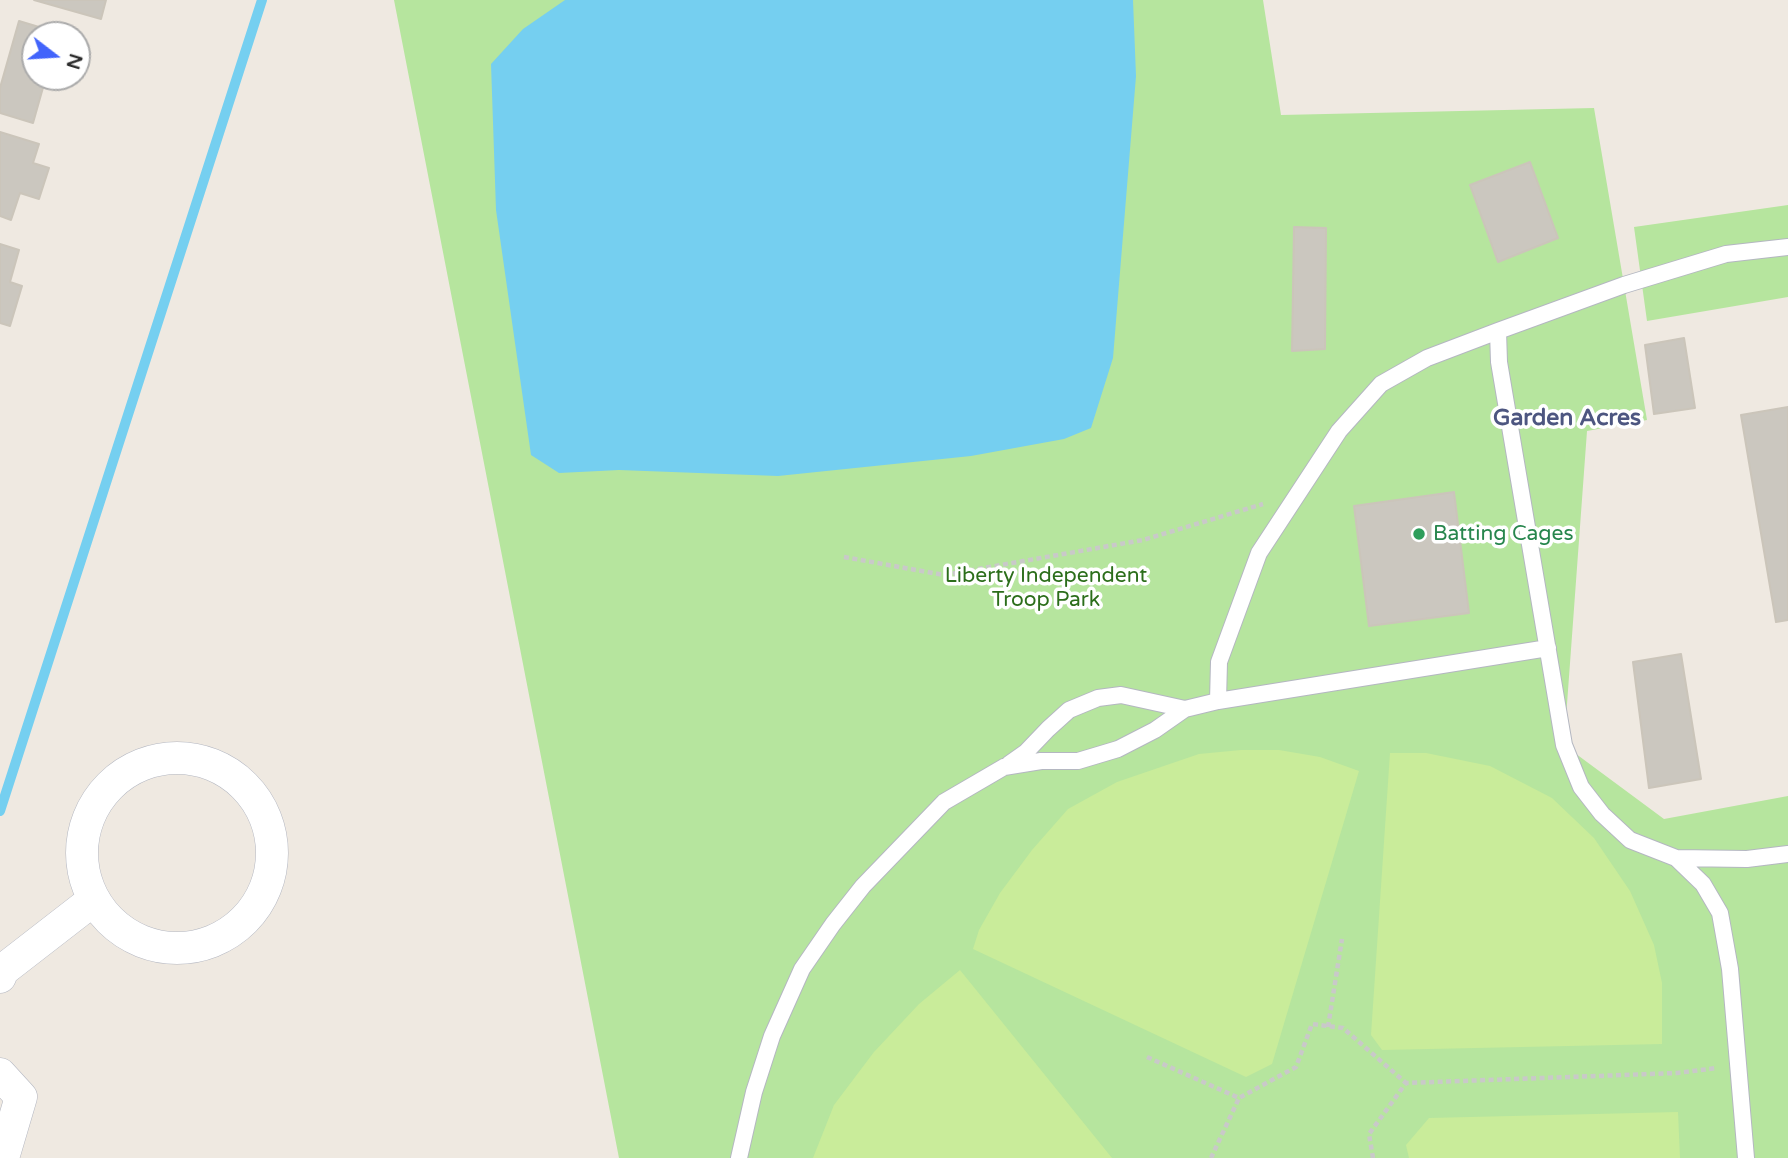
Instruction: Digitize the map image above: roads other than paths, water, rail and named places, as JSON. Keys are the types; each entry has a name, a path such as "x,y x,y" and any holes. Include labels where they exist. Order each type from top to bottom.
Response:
{"street":[{"path":"168,757 202,760 231,774 256,798 272,840 270,878 248,919 218,941 178,951 139,943 92,901 81,869 87,816 106,788 139,764 168,757"},
{"path":"0,977 3,970 92,901"},
{"path":"0,1074 21,1097 3,1158"}],"lane":[{"path":"1218,701 1219,662 1259,553 1339,431 1381,384 1427,358 1624,285 1726,254 1788,247"},
{"path":"1497,331 1499,362 1564,745 1581,787 1602,814 1630,840 1676,858 1747,859 1788,854"},
{"path":"1004,767 1041,761 1078,761 1118,749 1155,730 1185,709 1218,701 1548,648"},
{"path":"739,1158 754,1092 772,1036 802,969 863,886 944,802 1026,752 1069,710 1098,698 1121,695 1185,709"},
{"path":"1676,858 1703,884 1720,913 1730,969 1746,1158"}],"water":[{"path":"565,0 1133,0 1136,76 1113,358 1091,428 1064,439 971,456 778,476 619,470 559,473 531,455 496,210 491,64 523,29"}],"waterway":[{"path":"0,811 262,0"}],"place":[{"name":"Batting Cages","path":"1419,534"}],"district":[{"name":"Garden Acres","path":"1567,419"}],"park label":[{"name":"Liberty Independent Troop Park","path":"1046,588"}]}
